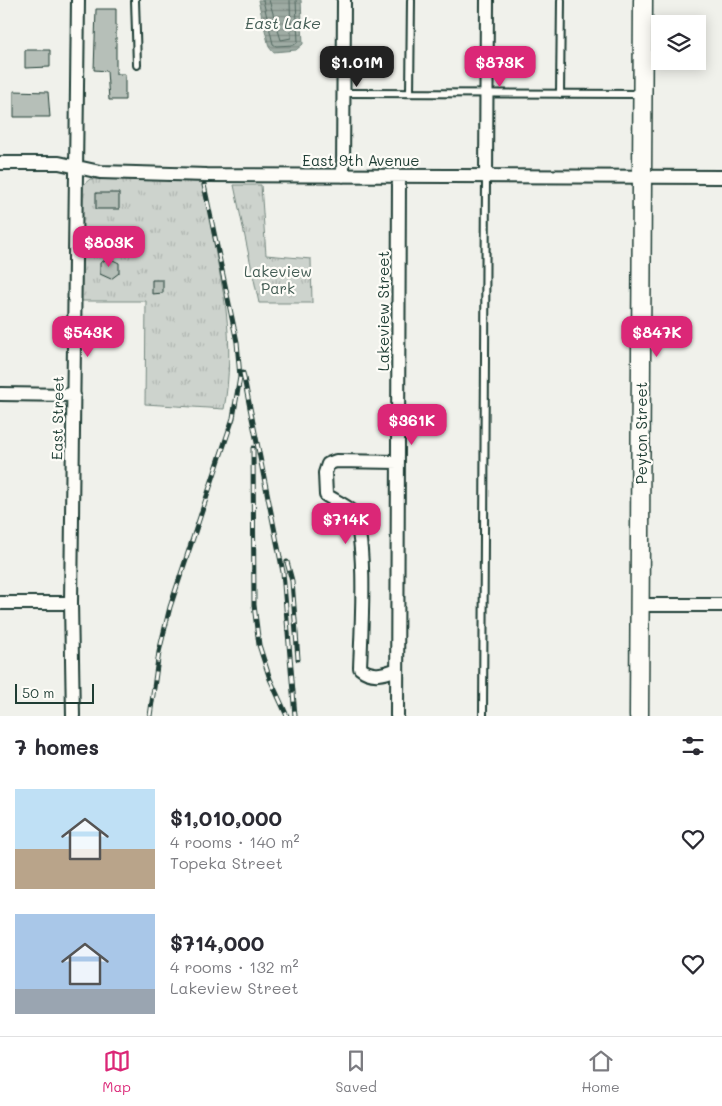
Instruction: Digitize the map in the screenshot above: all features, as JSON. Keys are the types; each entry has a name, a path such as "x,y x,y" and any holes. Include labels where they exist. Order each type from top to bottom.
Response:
{"street":[{"name":"East Street","path":"73,716 71,603 78,0"},
{"path":"343,176 344,0"},
{"path":"486,177 487,0"},
{"name":"Peyton Street","path":"639,716 643,0"},
{"name":"East 9th Avenue","path":"0,163 59,164 100,172 197,175 722,177"},
{"name":"Lakeview Street","path":"397,716 399,176"},
{"path":"0,394 74,395"},
{"path":"397,669 376,675 368,674 360,668 362,561 357,529 351,510 326,495 325,473 328,464 336,461 398,462"},
{"path":"0,603 71,603"},
{"path":"640,605 722,605"}],"lane":[{"path":"135,0 137,65"},
{"path":"410,93 411,0"},
{"path":"560,0 560,94"},
{"path":"343,93 642,94"},
{"path":"483,716 486,177"}],"green space":[{"path":"90,179 206,181 214,246 224,294 229,347 224,409 145,404 146,301 81,301 82,186"},
{"name":"Lakeview Park","path":"234,185 261,185 266,255 311,259 312,303 259,303"}],"water":[{"name":"East Lake","path":"258,0 301,0 303,44 296,50 273,52 269,47"}],"building":[{"path":"96,9 116,9 116,74 125,74 125,100 109,100 107,71 94,70"},
{"path":"25,50 50,50 50,67 25,68"},
{"path":"14,91 48,92 50,117 14,117"},
{"path":"96,193 119,193 119,209 96,209"},
{"path":"109,258 119,263 119,273 111,279 100,274 100,263"},
{"path":"152,280 163,280 163,293 152,294"}],"railway":[{"path":"150,716 159,652 170,607 233,418 240,377 237,342 204,185"},
{"path":"243,373 283,572 295,716"},
{"path":"253,448 254,605 259,645 270,679 287,716"},
{"path":"287,562 292,581 298,659"}]}
